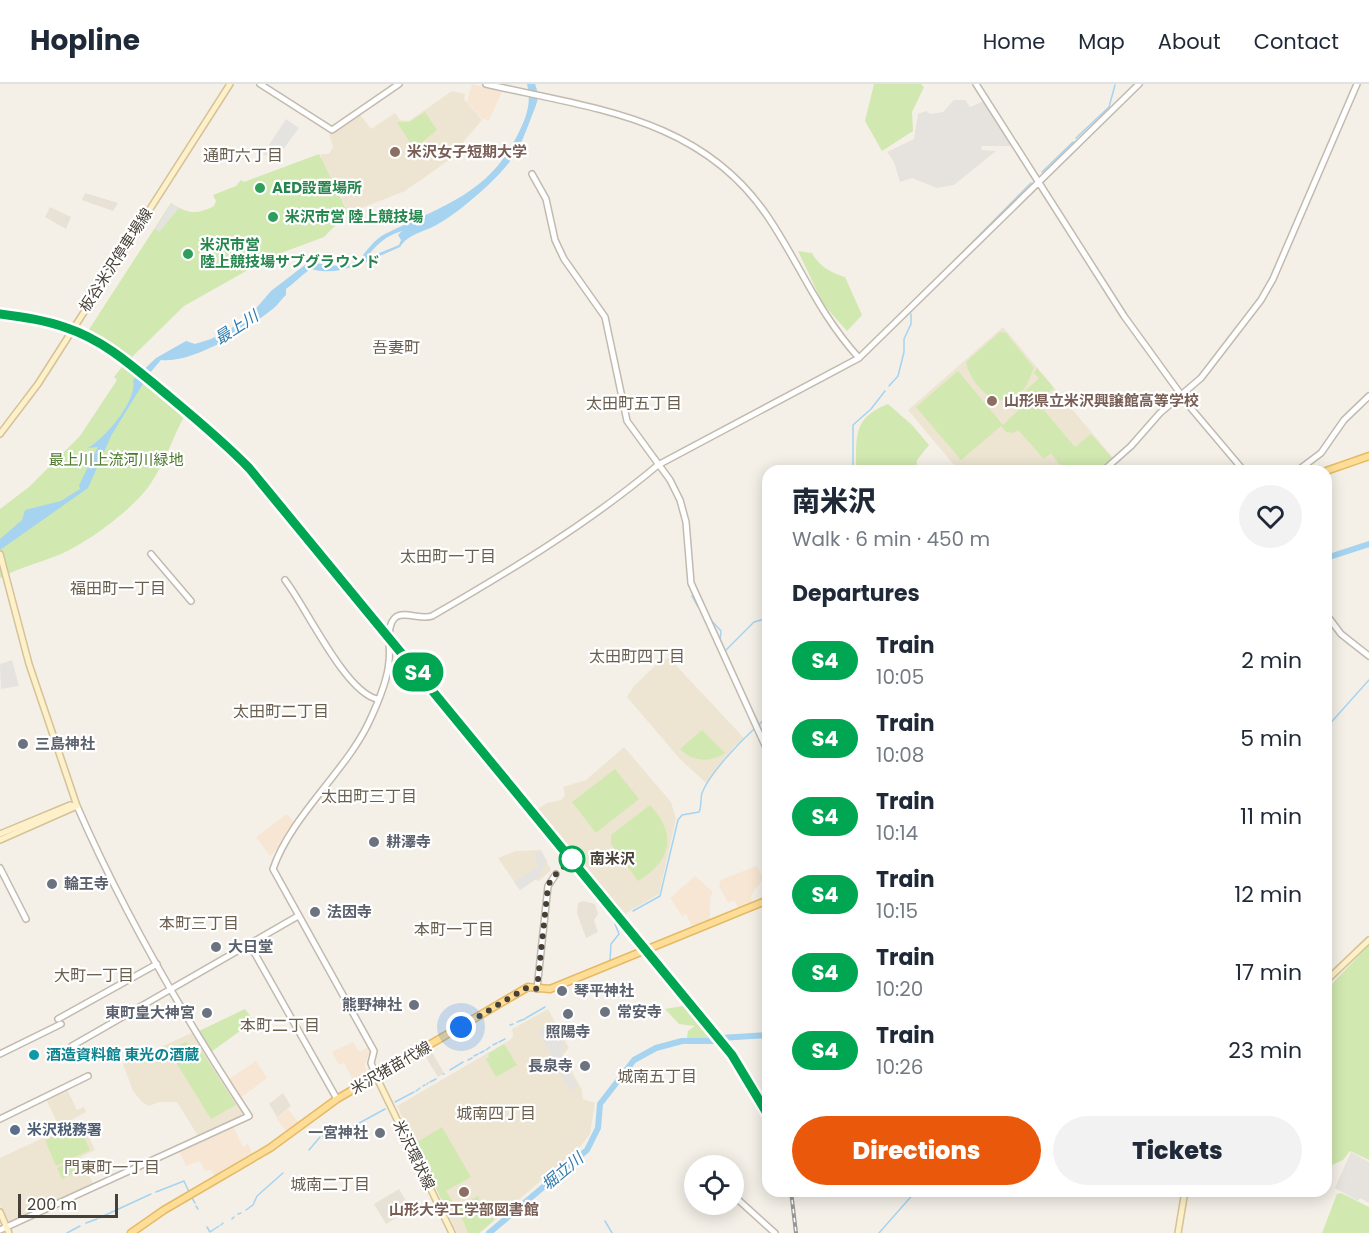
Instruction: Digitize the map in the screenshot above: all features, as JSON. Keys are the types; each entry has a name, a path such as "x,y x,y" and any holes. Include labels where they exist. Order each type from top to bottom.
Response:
{"main road":[{"name":"板谷米沢停車場線","path":"0,434 38,384 230,84"},
{"path":"1332,469 1369,456"},
{"path":"0,554 29,664 77,806"},
{"path":"0,834 70,805 77,806"},
{"path":"0,840 77,806"},
{"name":"米沢猪苗代線","path":"131,1233 164,1210 270,1148 337,1099 528,987 550,989 762,902"},
{"path":"1332,975 1369,940"},
{"name":"米沢環状線","path":"376,1076 452,1233"},
{"path":"1178,1233 1184,1197"},
{"path":"0,1212 8,1230"}],"street":[{"path":"260,84 332,130 399,84"},
{"path":"486,84 650,123 690,143 723,167 765,212 826,318 859,358"},
{"path":"976,84 1113,300 1181,395 1239,465"},
{"path":"376,1076 371,1065 374,1051 274,874 274,866 297,825 365,729 388,667 391,626 395,617 401,615 424,618 432,616 525,560 632,486 658,465 859,358 1139,84"},
{"path":"1110,465 1131,446 1160,413 1209,369 1268,288 1357,84"},
{"path":"532,174 543,192 555,240 564,259 605,317 627,421 673,486 684,515 688,570 692,587 762,739"},
{"path":"1305,465 1321,453 1344,420 1369,396"},
{"path":"151,554 191,601"},
{"path":"285,580 344,674 367,695 377,699"},
{"path":"1332,622 1343,636 1369,656"},
{"path":"0,1230 8,1230 249,1116 171,990 109,878 77,806"},
{"path":"0,868 26,919"},
{"path":"537,989 548,886 556,874"},
{"path":"72,1046 298,916"},
{"path":"250,945 337,1099"},
{"path":"0,1054 157,964"},
{"path":"0,1119 88,1076"},
{"path":"744,1205 776,1233"}],"shaded area":[{"path":"472,84 502,92 489,120 482,119 467,102"},
{"name":"米沢女子短期大学","path":"452,91 465,94 464,99 482,120 459,147 462,151 405,191 349,213 321,161 321,154 329,154 333,147 329,134 359,113 371,129 395,113 400,120 409,121"},
{"path":"954,100 965,100 970,107 984,101 1012,146 981,146 982,150 996,151 954,185 937,188 912,178 900,182 894,162 887,152 914,139 918,114 926,111 930,114 943,112"},
{"path":"286,119 299,128 279,155 268,157 263,154"},
{"path":"85,193 118,203 113,211 82,200"},
{"path":"171,204 179,208 159,232 155,229"},
{"path":"50,207 71,217 66,229 45,217"},
{"name":"山形県立米沢興譲館高等学校","path":"1003,327 1114,459 1107,465 954,465 908,410"},
{"path":"669,658 744,738 735,746 707,784 679,758 627,697 634,686 660,661"},
{"path":"12,660 19,686 1,689 0,664"},
{"path":"624,747 671,802 676,819 659,894 621,916 536,810 547,803 561,800 565,795 563,787 586,780"},
{"path":"287,814 295,824 281,845 270,856 256,837"},
{"path":"541,850 551,870 539,881 535,880 520,890 498,858 516,851"},
{"path":"541,851 547,861 540,876 520,890 514,882 539,866 533,853"},
{"path":"756,866 762,875 762,881 753,892 752,902 738,908 734,900 728,903 719,886 721,880"},
{"path":"695,876 713,892 710,898 710,919 692,926 686,914 682,916 670,898"},
{"path":"583,901 595,904 598,914 594,920 598,932 586,938 577,913 578,903"},
{"path":"548,1009 569,1048 563,1055 582,1090 583,1099 595,1103 590,1134 580,1147 480,1233 457,1233 397,1106 510,1040 513,1036 512,1029"},
{"path":"553,1022 565,1043 562,1045 565,1050 561,1052 563,1057 555,1062 538,1031"},
{"path":"194,1032 246,1114 198,1136 177,1102 159,1102 149,1106 142,1102 133,1091 123,1064"},
{"path":"353,1042 359,1052 368,1047 370,1051 365,1064 367,1075 354,1082 344,1063 339,1065 332,1052"},
{"path":"429,1047 444,1073 438,1077 422,1051"},
{"path":"256,1061 267,1078 240,1098 229,1079"},
{"path":"566,1061 568,1064 566,1066 578,1086 571,1091 556,1067"},
{"path":"67,1089 77,1110 84,1107 86,1112 59,1127 46,1099"},
{"path":"283,1093 291,1106 277,1117 269,1104"},
{"path":"288,1109 299,1123 287,1132 276,1118"},
{"path":"81,1120 95,1150 81,1157 93,1184 8,1222 0,1205 0,1158"},
{"path":"233,1126 243,1147 248,1144 253,1155 214,1176 211,1170 205,1171 200,1161 186,1166 179,1151"},
{"path":"1351,1152 1369,1162 1369,1203 1360,1198 1358,1201 1335,1188"},
{"path":"399,1189 411,1209 386,1224 374,1204"}],"green space":[{"path":"874,84 921,84 924,87 912,112 913,131 882,151 865,121"},
{"path":"425,112 437,130 414,149 397,122 409,122"},
{"path":"319,154 348,213 324,237 273,256 184,306 133,356 131,363 86,334 171,203 187,211 202,211 214,206 216,201 213,195 236,186 241,180 244,182"},
{"path":"798,251 812,253 826,268 845,277 862,315 847,331 823,304"},
{"path":"1000,332 1006,333 1034,368 1023,390 1008,400 992,398 984,392 972,378 966,362"},
{"name":"最上川上流河川緑地","path":"125,363 186,413 156,475 133,504 81,544 0,578 0,509 29,487 80,436 117,380 114,377"},
{"path":"1037,368 1054,388 1037,402 1075,447 1091,434 1113,459 1106,465 1060,465 1051,453 1044,459 1018,430 1013,433 1006,432 1001,426 961,460 916,407 958,371 1003,425 1029,400 1024,392 1039,378 1034,373"},
{"path":"888,404 912,425 929,445 917,460 917,465 856,465 858,430 868,416"},
{"path":"702,730 725,753 702,760 690,757 680,749"},
{"path":"615,769 639,799 596,833 572,802"},
{"path":"650,805 664,826 667,846 658,865 638,881 611,844 611,835"},
{"path":"1369,945 1369,1160 1350,1151 1343,1160 1332,1165 1332,984"},
{"path":"689,1005 717,1038 692,1040 687,1038 688,1031 695,1026 679,1024 665,1009"},
{"path":"245,1009 254,1021 211,1052 199,1031"},
{"path":"185,1042 200,1049 236,1105 211,1119 169,1051"},
{"path":"504,1044 517,1065 496,1077 486,1059 489,1057 488,1054"},
{"path":"79,1125 90,1150 56,1166 45,1140"},
{"path":"442,1127 471,1177 446,1191 452,1201 446,1208 414,1144"},
{"path":"77,1159 82,1170 62,1179 57,1168"},
{"path":"1341,1193 1369,1207 1369,1233 1322,1233 1337,1194"},
{"path":"478,1196 485,1218 491,1216 494,1220 479,1233 468,1233 458,1208"}],"water":[{"name":"最上川","path":"527,84 535,84 538,94 519,147 508,164 479,193 433,227 413,236 400,247 367,262 333,271 311,269 286,289 286,295 274,308 220,343 189,356 174,360 161,360 149,374 111,436 88,488 0,550 0,539 22,520 25,510 61,501 80,489 79,485 98,447 88,448 103,436 119,418 130,398 133,380 156,358 186,341 195,344 211,339 246,320 271,291 310,261 330,265 351,263 362,256 381,236 443,207 477,186 505,156 517,136 527,111 529,98","holes":["402,231 398,235 401,240 399,245 367,258 373,249 391,235"]}],"waterway":[{"path":"1076,138 1109,107 1115,85"},
{"path":"1042,172 1073,142"},
{"path":"934,281 1031,183"},
{"path":"889,386 898,376 904,352 904,339 911,324 911,314"},
{"path":"853,465 853,425 871,409 885,391"},
{"name":"堀立川","path":"1332,556 1369,544"},
{"path":"692,596 698,607"},
{"path":"709,618 721,631 720,641"},
{"path":"725,651 754,622 762,620"},
{"path":"1332,721 1369,680"},
{"path":"759,725 762,721"},
{"path":"633,911 660,896 678,820 682,815 699,812 702,793 711,777 754,729"},
{"path":"610,961 611,944 619,934 615,924"},
{"path":"526,1018 545,1007"},
{"path":"519,1021 525,1019"},
{"name":"堀立川","path":"489,1233 587,1150 598,1128 600,1104 634,1060 656,1048 682,1041 717,1041 720,1038 762,1035"},
{"path":"499,1042 505,1039"},
{"path":"493,1045 497,1043"},
{"path":"486,1050 490,1047"},
{"path":"480,1053 484,1051"},
{"path":"474,1056 478,1054"},
{"path":"468,1060 472,1058"},
{"path":"450,1070 463,1062"},
{"path":"430,1082 436,1079"},
{"path":"416,1091 420,1088"},
{"path":"395,1102 414,1092"},
{"path":"323,1136 328,1140 385,1109"},
{"path":"309,1150 320,1137"},
{"path":"246,1210 253,1205 257,1196 283,1173"},
{"path":"156,1192 184,1181 189,1192"},
{"path":"99,1218 151,1194"},
{"path":"879,1233 911,1197"},
{"path":"192,1198 195,1203"},
{"path":"86,1223 97,1219"},
{"path":"605,1221 612,1233"},
{"path":"67,1233 80,1226"},
{"path":"207,1227 210,1232 219,1226"}],"railway":[{"path":"0,314 60,325 105,346 194,417 249,468 731,1054 752,1084 762,1103"},
{"path":"792,1197 796,1233"}],"train":[{"name":"S4","path":"0,314 40,320 68,328 111,350 203,423 249,468 732,1055 762,1103"}],"place":[{"name":"米沢女子短期大学","path":"395,152"},
{"name":"AED設置場所","path":"260,188"},
{"name":"米沢市営 陸上競技場","path":"273,217"},
{"name":"米沢市営 陸上競技場サブグラウンド","path":"188,254"},
{"name":"山形県立米沢興譲館高等学校","path":"992,401"},
{"name":"三島神社","path":"23,744"},
{"name":"耕澤寺","path":"374,842"},
{"name":"南米沢","path":"572,859"},
{"name":"輪王寺","path":"52,884"},
{"name":"法因寺","path":"315,912"},
{"name":"大日堂","path":"216,947"},
{"name":"琴平神社","path":"562,991"},
{"name":"熊野神社","path":"414,1005"},
{"name":"常安寺","path":"605,1012"},
{"name":"東町皇大神宮","path":"207,1013"},
{"name":"照陽寺","path":"568,1014"},
{"name":"酒造資料館 東光の酒蔵","path":"34,1055"},
{"name":"長泉寺","path":"585,1066"},
{"name":"米沢税務署","path":"15,1130"},
{"name":"一宮神社","path":"380,1133"},
{"name":"山形大学工学部図書館","path":"464,1192"}],"district":[{"name":"通町六丁目","path":"243,155"},
{"name":"吾妻町","path":"396,347"},
{"name":"太田町五丁目","path":"634,403"},
{"name":"太田町一丁目","path":"448,556"},
{"name":"福田町一丁目","path":"118,588"},
{"name":"太田町四丁目","path":"637,656"},
{"name":"太田町二丁目","path":"281,711"},
{"name":"太田町三丁目","path":"369,796"},
{"name":"本町三丁目","path":"199,923"},
{"name":"本町一丁目","path":"454,929"},
{"name":"大町一丁目","path":"94,975"},
{"name":"本町二丁目","path":"280,1025"},
{"name":"城南五丁目","path":"657,1076"},
{"name":"城南四丁目","path":"496,1113"},
{"name":"門東町一丁目","path":"112,1167"},
{"name":"城南二丁目","path":"330,1184"}],"route":[{"path":"461,1027 528,987 537,989 549,882 572,859"}]}
